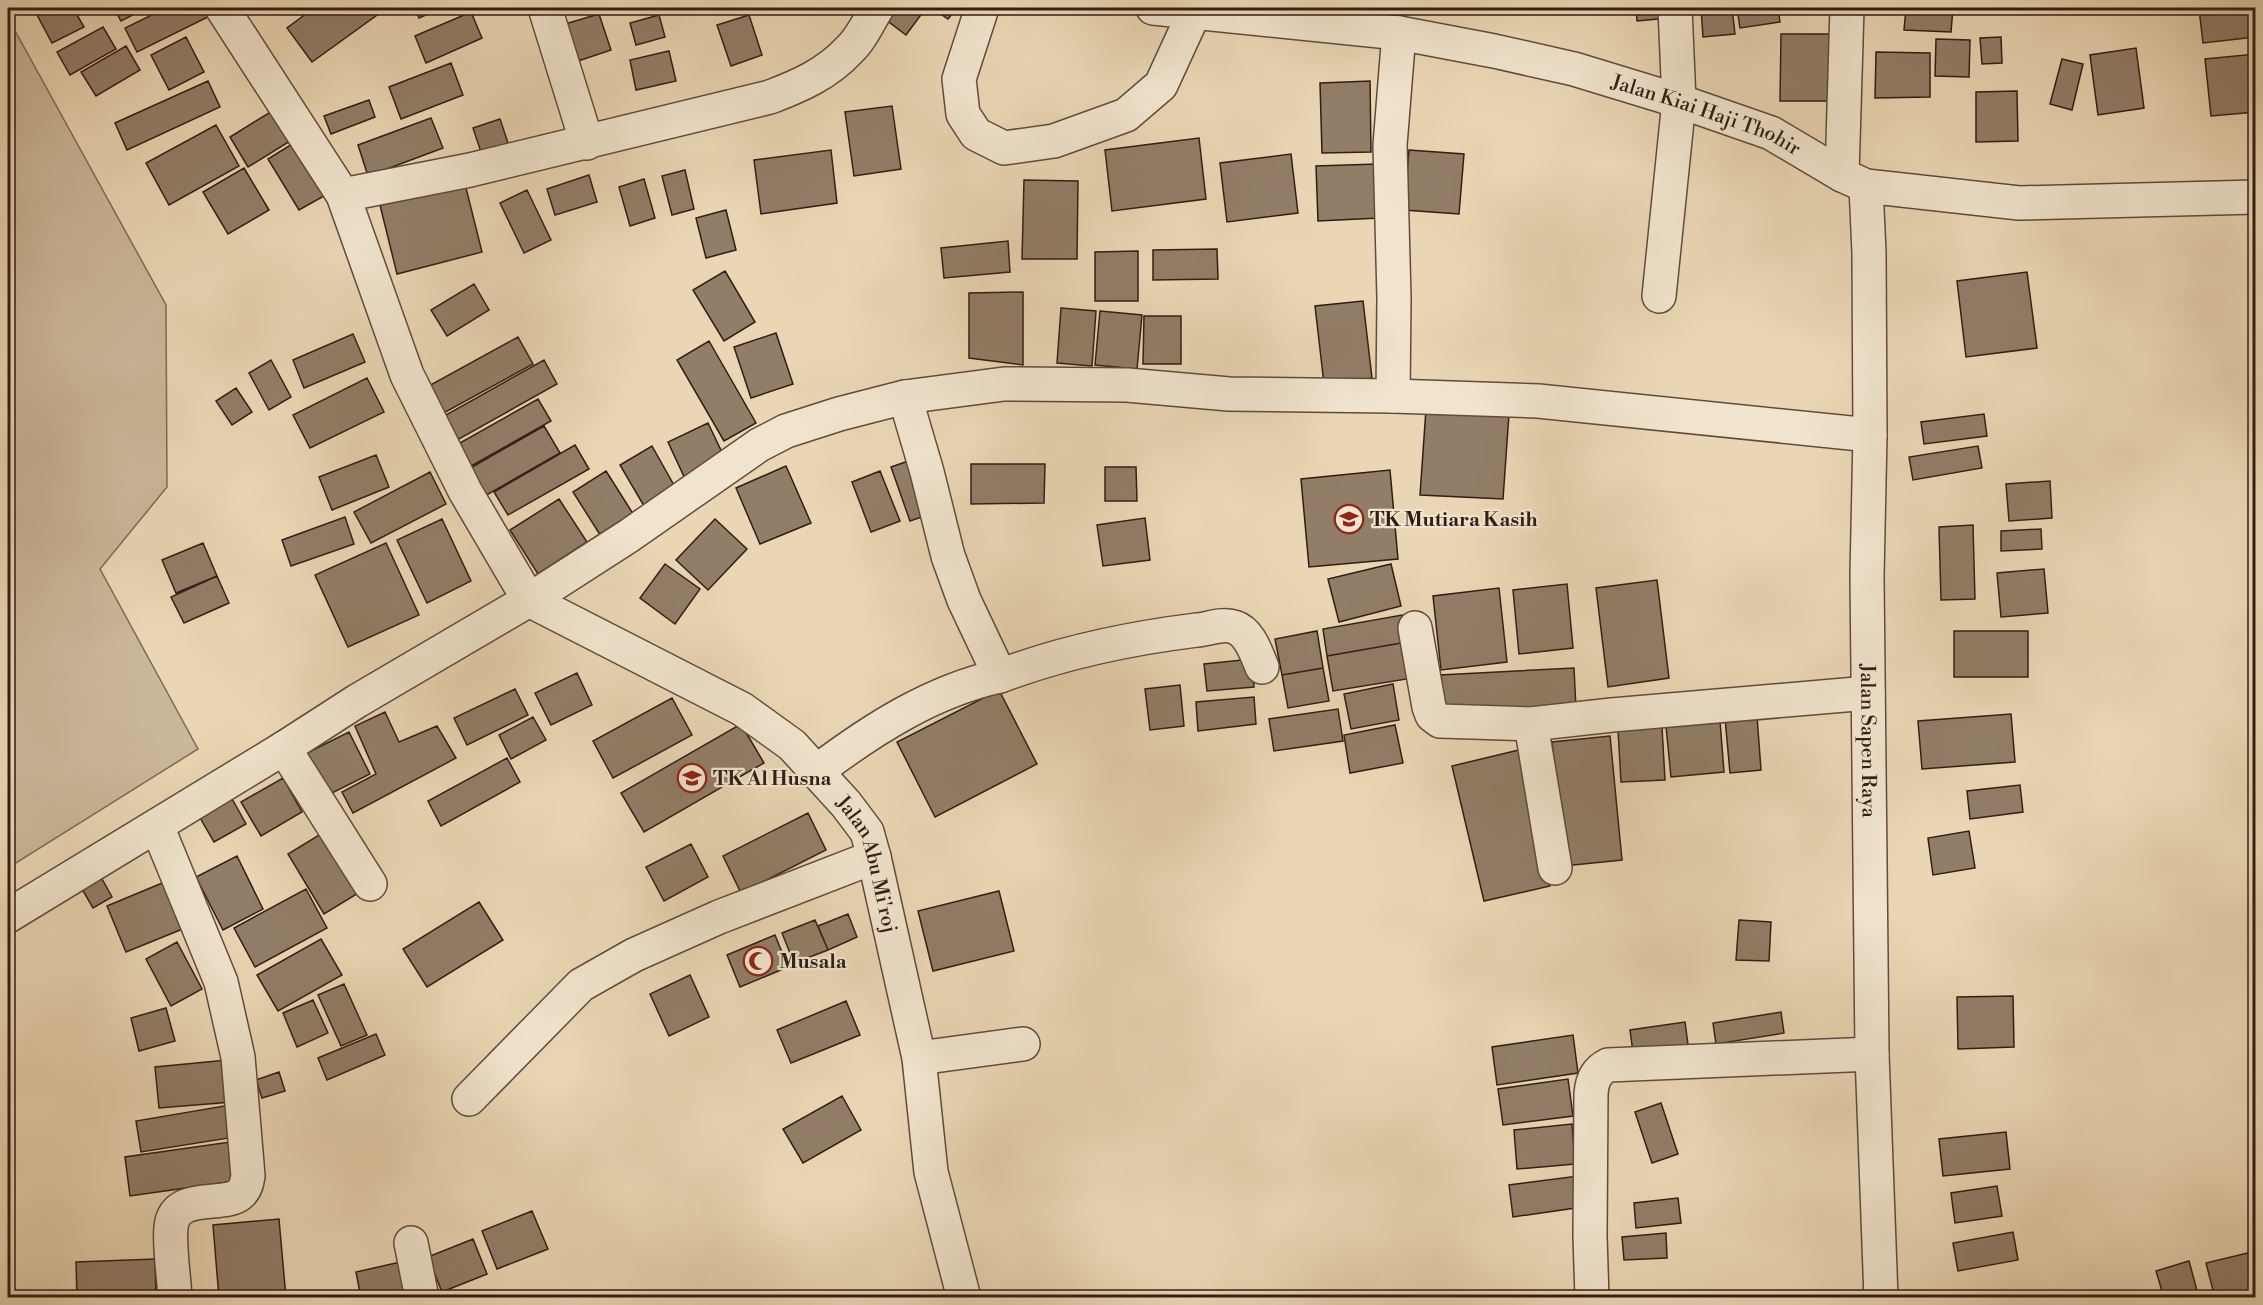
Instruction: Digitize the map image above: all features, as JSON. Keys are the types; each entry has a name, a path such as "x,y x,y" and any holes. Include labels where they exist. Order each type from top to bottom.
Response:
{"street":[{"path":"222,8 343,195 407,375 465,491 529,600"},
{"path":"545,8 587,143"},
{"path":"343,195 470,170 770,97 803,84 850,50 878,8"},
{"path":"982,8 959,79 963,114 976,134 1004,148 1054,141 1126,115 1161,85 1194,13"},
{"name":"Jalan Kiai Haji Thohir","path":"1153,8 1399,33 1574,69 1679,101 1771,133 1854,180 2019,203 2256,197"},
{"path":"1659,296 1679,101 1675,8"},
{"name":"Jalan Sapen Raya","path":"1847,8 1854,180 1869,253 1870,435 1867,576 1872,1054 1881,1298"},
{"path":"1393,396 1394,298 1390,145 1399,33"},
{"path":"8,916 357,701 529,600 630,535 759,445 812,421 905,397 1004,384 1127,385 1229,394 1538,401 1870,435"},
{"path":"905,397 952,567 964,600 1000,676"},
{"name":"Jalan Abu Mi'roj","path":"529,600 742,709 792,745 846,804 867,832 920,1058 931,1172 964,1298"},
{"path":"817,771 866,736 913,709 972,682 1000,676 1031,664 1065,655 1166,634 1230,626 1236,627 1246,635 1262,667"},
{"path":"1415,628 1429,707 1434,718 1440,721 1531,724 1868,693"},
{"path":"1531,724 1555,868"},
{"path":"284,748 370,884"},
{"path":"157,826 221,982 238,1057 248,1176 244,1189 236,1196 189,1204 178,1212 171,1226 175,1298"},
{"path":"469,1099 522,1044 590,980 634,955 719,917 874,857"},
{"path":"920,1058 1023,1044"},
{"path":"1592,1298 1591,1094 1595,1076 1602,1068 1608,1065 1872,1054"},
{"path":"411,1243 422,1298"}],"shaded area":[{"path":"8,18 166,305 167,487 100,569 198,749 8,868"}],"building":[{"path":"47,8 73,8 84,27 52,43 36,13"},
{"path":"114,8 146,8 121,21"},
{"path":"166,8 218,8 220,11 137,52 125,28"},
{"path":"314,8 371,8 377,15 312,62 287,28"},
{"path":"415,8 442,8 419,18"},
{"path":"894,8 926,8 906,35 885,19"},
{"path":"932,8 957,8 948,19"},
{"path":"1636,8 1669,8 1669,18 1637,21"},
{"path":"1701,8 1732,8 1735,34 1703,37"},
{"path":"1737,8 1778,8 1780,22 1740,28"},
{"path":"1906,8 1953,8 1951,32 1904,30"},
{"path":"2252,8 2255,37 2203,43 2199,9"},
{"path":"471,12 482,38 426,63 415,36"},
{"path":"599,14 611,50 566,65 555,27"},
{"path":"659,15 665,37 636,45 630,23"},
{"path":"749,15 762,55 731,66 717,25"},
{"path":"103,27 116,49 70,75 57,52"},
{"path":"1781,34 1836,34 1835,101 1780,101"},
{"path":"186,37 204,72 169,90 151,55"},
{"path":"2001,37 2002,63 1982,64 1980,38"},
{"path":"1936,39 1970,40 1969,77 1935,76"},
{"path":"126,46 140,70 96,96 81,72"},
{"path":"2136,48 2144,108 2098,115 2090,55"},
{"path":"669,51 676,81 636,90 630,60"},
{"path":"1876,52 1930,53 1930,97 1875,98"},
{"path":"2256,54 2256,112 2211,116 2205,59"},
{"path":"2062,59 2083,64 2072,110 2050,104"},
{"path":"451,63 463,95 401,119 389,87"},
{"path":"208,81 220,107 127,150 115,123"},
{"path":"1370,81 1371,152 1322,153 1320,83"},
{"path":"2017,91 2018,141 1976,142 1976,92"},
{"path":"369,100 375,117 331,134 324,116"},
{"path":"892,106 901,169 854,176 845,112"},
{"path":"277,108 295,138 248,167 230,137"},
{"path":"431,118 443,148 368,176 358,145"},
{"path":"500,119 509,146 482,155 473,128"},
{"path":"216,125 239,166 169,205 146,163"},
{"path":"1199,138 1206,199 1112,211 1105,150"},
{"path":"292,144 324,196 299,210 268,159"},
{"path":"831,150 837,203 761,214 754,160"},
{"path":"1409,150 1464,154 1459,214 1404,210"},
{"path":"1291,154 1298,213 1227,222 1220,163"},
{"path":"1377,164 1379,218 1318,221 1316,166"},
{"path":"244,168 269,210 228,234 203,192"},
{"path":"685,170 694,209 672,215 662,176"},
{"path":"589,175 597,202 555,215 547,189"},
{"path":"644,179 655,218 630,226 619,187"},
{"path":"1024,180 1078,181 1077,259 1022,259"},
{"path":"465,184 482,252 397,274 380,205"},
{"path":"527,190 551,240 524,253 500,203"},
{"path":"726,210 736,250 706,258 696,218"},
{"path":"1008,241 1010,272 944,278 941,248"},
{"path":"1217,249 1218,279 1153,280 1153,250"},
{"path":"1138,251 1138,301 1095,301 1095,252"},
{"path":"725,271 755,322 724,341 693,290"},
{"path":"2027,272 2037,348 1966,357 1957,281"},
{"path":"474,284 489,310 447,336 431,310"},
{"path":"1023,292 1023,365 969,358 969,293"},
{"path":"1363,301 1372,378 1324,384 1315,306"},
{"path":"1061,308 1096,311 1092,366 1057,363"},
{"path":"1100,311 1142,315 1137,369 1095,365"},
{"path":"1144,316 1181,316 1181,364 1143,364"},
{"path":"776,333 793,384 751,398 734,347"},
{"path":"353,334 365,362 304,388 293,360"},
{"path":"518,337 533,364 440,415 425,388"},
{"path":"709,341 756,423 724,441 677,360"},
{"path":"271,360 291,397 269,410 249,373"},
{"path":"544,360 557,384 450,444 437,420"},
{"path":"367,378 384,412 310,448 293,415"},
{"path":"236,388 252,412 232,425 216,401"},
{"path":"538,399 551,421 464,470 451,448"},
{"path":"1426,409 1509,414 1503,499 1420,495"},
{"path":"1984,414 1987,436 1924,444 1921,422"},
{"path":"708,423 727,463 687,483 668,442"},
{"path":"544,426 560,453 483,497 467,470"},
{"path":"575,445 589,469 508,515 494,492"},
{"path":"652,446 675,487 644,506 620,465"},
{"path":"1978,446 1982,468 1913,480 1909,457"},
{"path":"376,455 389,487 332,510 319,477"},
{"path":"917,458 936,512 910,521 891,467"},
{"path":"971,464 1045,464 1044,503 971,504"},
{"path":"786,466 811,523 760,544 736,488"},
{"path":"1105,467 1136,467 1137,501 1105,501"},
{"name":"TK Mutiara Kasih","path":"1390,470 1398,559 1309,567 1301,479"},
{"path":"606,471 637,520 604,541 573,492"},
{"path":"880,471 900,521 871,532 852,482"},
{"path":"430,472 446,504 371,543 354,512"},
{"path":"2050,481 2052,518 2009,521 2006,484"},
{"path":"559,499 587,542 538,574 510,530"},
{"path":"345,517 354,544 291,566 282,540"},
{"path":"1145,518 1150,560 1103,566 1097,525"},
{"path":"442,519 471,581 427,603 397,540"},
{"path":"715,519 747,549 708,590 676,560"},
{"path":"1973,525 1975,599 1941,600 1939,527"},
{"path":"2041,529 2042,549 2001,551 2001,531"},
{"path":"203,543 217,576 176,593 162,560"},
{"path":"386,543 419,615 348,647 315,575"},
{"path":"665,564 700,589 675,624 640,598"},
{"path":"1391,564 1401,606 1339,622 1328,579"},
{"path":"2044,569 2048,613 2001,617 1997,573"},
{"path":"217,576 229,603 184,623 171,597"},
{"path":"1657,580 1669,678 1608,687 1596,588"},
{"path":"1567,584 1573,648 1519,654 1513,590"},
{"path":"1499,588 1507,662 1441,670 1433,596"},
{"path":"1402,615 1407,642 1327,656 1323,629"},
{"path":"1317,631 1323,668 1282,675 1275,639"},
{"path":"1954,631 2028,631 2028,677 1954,677"},
{"path":"1407,642 1413,678 1333,691 1327,656"},
{"path":"1252,659 1254,687 1207,691 1204,664"},
{"path":"1323,668 1329,701 1288,708 1282,675"},
{"path":"1574,668 1576,709 1442,715 1440,675"},
{"path":"577,673 592,705 551,725 535,693"},
{"path":"1393,684 1399,720 1351,729 1344,694"},
{"path":"1180,685 1184,726 1150,730 1145,689"},
{"path":"515,689 528,715 467,745 454,718"},
{"path":"999,690 1037,764 935,817 897,742"},
{"path":"1254,697 1256,724 1198,731 1196,702"},
{"path":"672,698 692,735 613,778 593,741"},
{"path":"1338,709 1343,741 1274,751 1269,719"},
{"path":"385,712 399,742 437,726 456,758 353,813 342,792 376,774 355,726"},
{"path":"2011,714 2015,762 1922,769 1918,721"},
{"path":"1757,716 1761,770 1730,773 1725,718"},
{"path":"533,717 546,740 511,759 499,735"},
{"path":"1720,721 1724,772 1671,777 1666,726"},
{"name":"TK Al Husna","path":"741,724 764,763 644,832 621,793"},
{"path":"1395,725 1403,763 1350,773 1344,735"},
{"path":"1662,727 1665,780 1621,782 1618,730"},
{"path":"349,732 370,774 324,797 303,755"},
{"path":"1610,736 1622,860 1564,866 1552,742"},
{"path":"1519,750 1550,886 1484,901 1452,766"},
{"path":"507,758 520,782 441,826 428,801"},
{"path":"283,778 302,812 261,836 241,802"},
{"path":"2020,785 2023,812 1970,819 1967,791"},
{"path":"231,797 246,824 214,842 199,816"},
{"path":"808,813 826,850 741,893 723,856"},
{"path":"1969,831 1975,868 1933,875 1928,838"},
{"path":"324,832 360,892 324,914 288,854"},
{"path":"691,844 708,877 664,901 646,867"},
{"path":"237,856 263,909 223,930 196,877"},
{"path":"101,877 112,897 93,908 82,889"},
{"path":"167,881 185,928 126,952 107,906"},
{"path":"306,889 327,928 255,967 234,928"},
{"path":"999,891 1014,951 933,971 918,911"},
{"path":"479,902 503,940 427,987 403,949"},
{"path":"848,914 857,937 828,950 818,926"},
{"path":"815,920 828,950 794,963 782,933"},
{"path":"1739,920 1771,922 1769,961 1736,960"},
{"name":"Musala","path":"775,935 788,967 740,987 727,955"},
{"path":"321,939 342,975 278,1011 257,975"},
{"path":"177,942 202,989 171,1006 146,959"},
{"path":"690,975 709,1017 669,1036 650,994"},
{"path":"344,984 367,1035 341,1046 318,995"},
{"path":"2013,996 2014,1047 1958,1049 1957,997"},
{"path":"313,1000 328,1033 297,1047 283,1013"},
{"path":"846,1001 860,1035 791,1063 777,1030"},
{"path":"166,1008 175,1041 139,1051 131,1018"},
{"path":"1781,1012 1784,1033 1716,1044 1713,1023"},
{"path":"1685,1022 1689,1052 1634,1060 1630,1030"},
{"path":"376,1034 385,1055 327,1080 318,1058"},
{"path":"1573,1035 1578,1073 1497,1085 1492,1047"},
{"path":"227,1060 232,1102 159,1108 155,1067"},
{"path":"279,1072 285,1091 262,1098 256,1080"},
{"path":"1568,1079 1573,1116 1503,1125 1498,1089"},
{"path":"842,1096 861,1130 803,1163 783,1129"},
{"path":"1661,1103 1678,1154 1652,1163 1635,1112"},
{"path":"230,1105 235,1137 141,1152 136,1121"},
{"path":"1572,1124 1575,1164 1517,1169 1514,1130"},
{"path":"2006,1132 2010,1169 1943,1176 1939,1139"},
{"path":"230,1142 235,1181 130,1196 125,1157"},
{"path":"1578,1176 1582,1207 1513,1217 1509,1185"},
{"path":"1997,1186 2002,1216 1955,1223 1951,1193"},
{"path":"1678,1198 1681,1223 1636,1228 1634,1203"},
{"path":"532,1211 548,1249 497,1269 482,1231"},
{"path":"279,1219 286,1298 219,1298 213,1225"},
{"path":"2013,1232 2018,1260 1958,1271 1953,1243"},
{"path":"1666,1233 1667,1258 1624,1260 1622,1237"},
{"path":"473,1239 487,1274 442,1292 428,1257"},
{"path":"2256,1251 2256,1298 2215,1298 2206,1263"},
{"path":"155,1259 156,1298 77,1298 76,1262"},
{"path":"405,1261 414,1298 361,1298 356,1272"},
{"path":"2189,1261 2199,1298 2164,1298 2156,1271"}],"place":[{"name":"TK Mutiara Kasih","path":"1349,519"},
{"name":"TK Al Husna","path":"692,778"},
{"name":"Musala","path":"758,961"}]}
